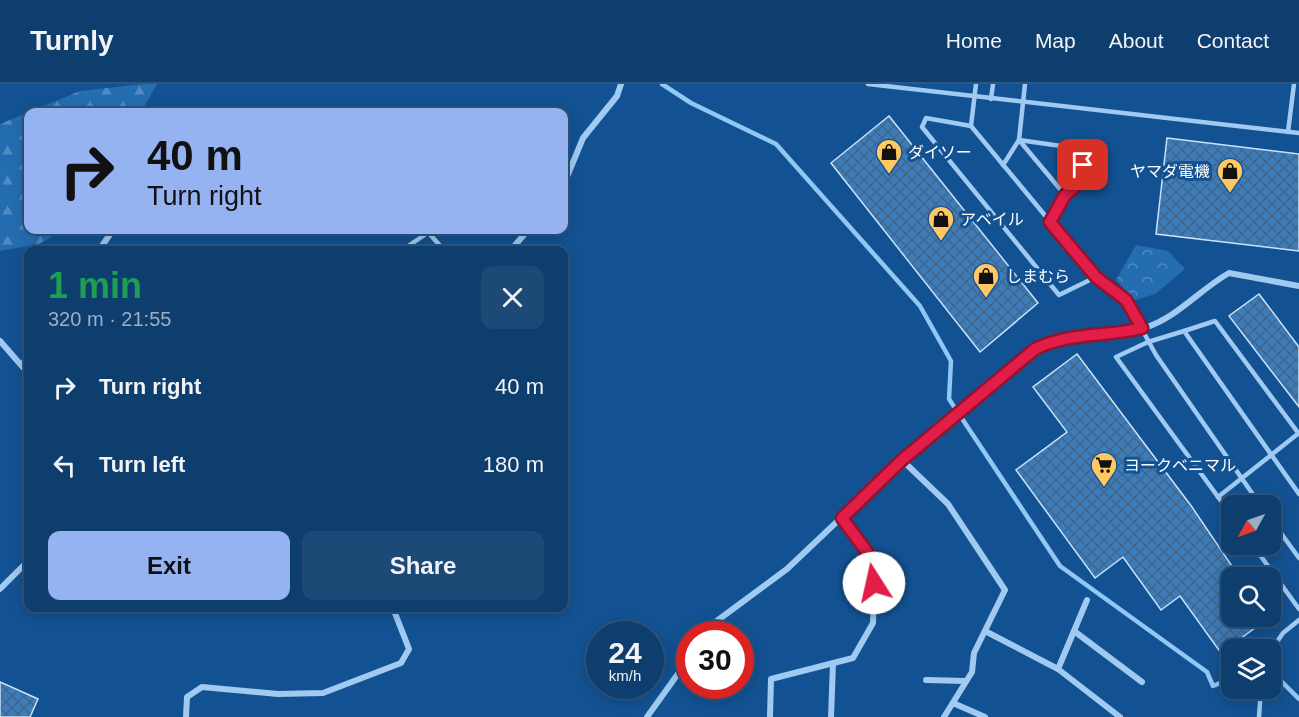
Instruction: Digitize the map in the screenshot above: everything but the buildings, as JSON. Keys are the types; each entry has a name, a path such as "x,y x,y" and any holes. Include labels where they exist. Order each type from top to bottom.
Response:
{"street":[{"path":"568,174 583,138 618,96 621,84"},
{"path":"514,246 525,234"},
{"path":"717,621 787,569 902,460 1035,349 1052,340 1117,334 1162,322 1229,273 1299,286"},
{"path":"0,341 24,368"},
{"path":"902,460 948,504 1005,590 974,653 972,672 944,717"},
{"path":"770,717 771,679 853,658 873,623 875,563 842,518"},
{"path":"0,589 24,565"},
{"path":"1058,669 1087,600"},
{"path":"186,717 187,697 202,687 278,694 323,693 401,663 409,649 395,612"},
{"path":"985,631 1058,669 1120,717"},
{"path":"1074,632 1142,682"},
{"path":"831,717 833,663"},
{"path":"647,717 676,677"},
{"path":"926,680 966,681"},
{"path":"953,703 986,717"}],"lane":[{"path":"868,84 1299,133"},
{"path":"972,126 976,84"},
{"path":"991,99 993,84"},
{"path":"1003,165 1019,140 1025,84"},
{"path":"1288,132 1294,84"},
{"path":"1096,277 1059,295 921,127 926,118 972,126 1096,277 1126,300 1148,342 1254,495"},
{"path":"1019,140 1065,195"},
{"path":"1019,140 1083,149 1083,180 1065,195 1050,222"},
{"path":"407,246 424,234"},
{"path":"1218,496 1299,434 1215,321 1148,342 1116,357 1221,500"},
{"path":"1184,331 1299,494"},
{"path":"1281,533 1299,558"},
{"path":"1260,555 1299,609"},
{"path":"1279,639 1299,620"},
{"path":"1259,717 1260,699"}],"green space":[{"path":"157,84 143,108 39,108 80,91"},
{"path":"24,114 24,234 56,234 39,244 0,251 0,124"},
{"path":"1136,245 1168,251 1185,269 1155,294 1135,300 1116,280"}],"waterway":[{"path":"662,84 691,103 776,144 920,306 951,361 949,399 1060,566 1207,672 1213,686 1221,683"},
{"path":"1281,681 1299,699"}],"place":[{"name":"ダイソー","path":"889,175"},
{"name":"ヤマダ電機","path":"1230,194"},
{"name":"アベイル","path":"941,242"},
{"name":"しまむら","path":"986,299"},
{"name":"ヨークベニマル","path":"1104,488"}],"route":[{"path":"874,583 875,563 842,518 902,460 952,421 1035,349 1052,340 1117,334 1142,328 1126,300 1096,277 1050,222 1065,195 1083,180 1083,165"}]}
